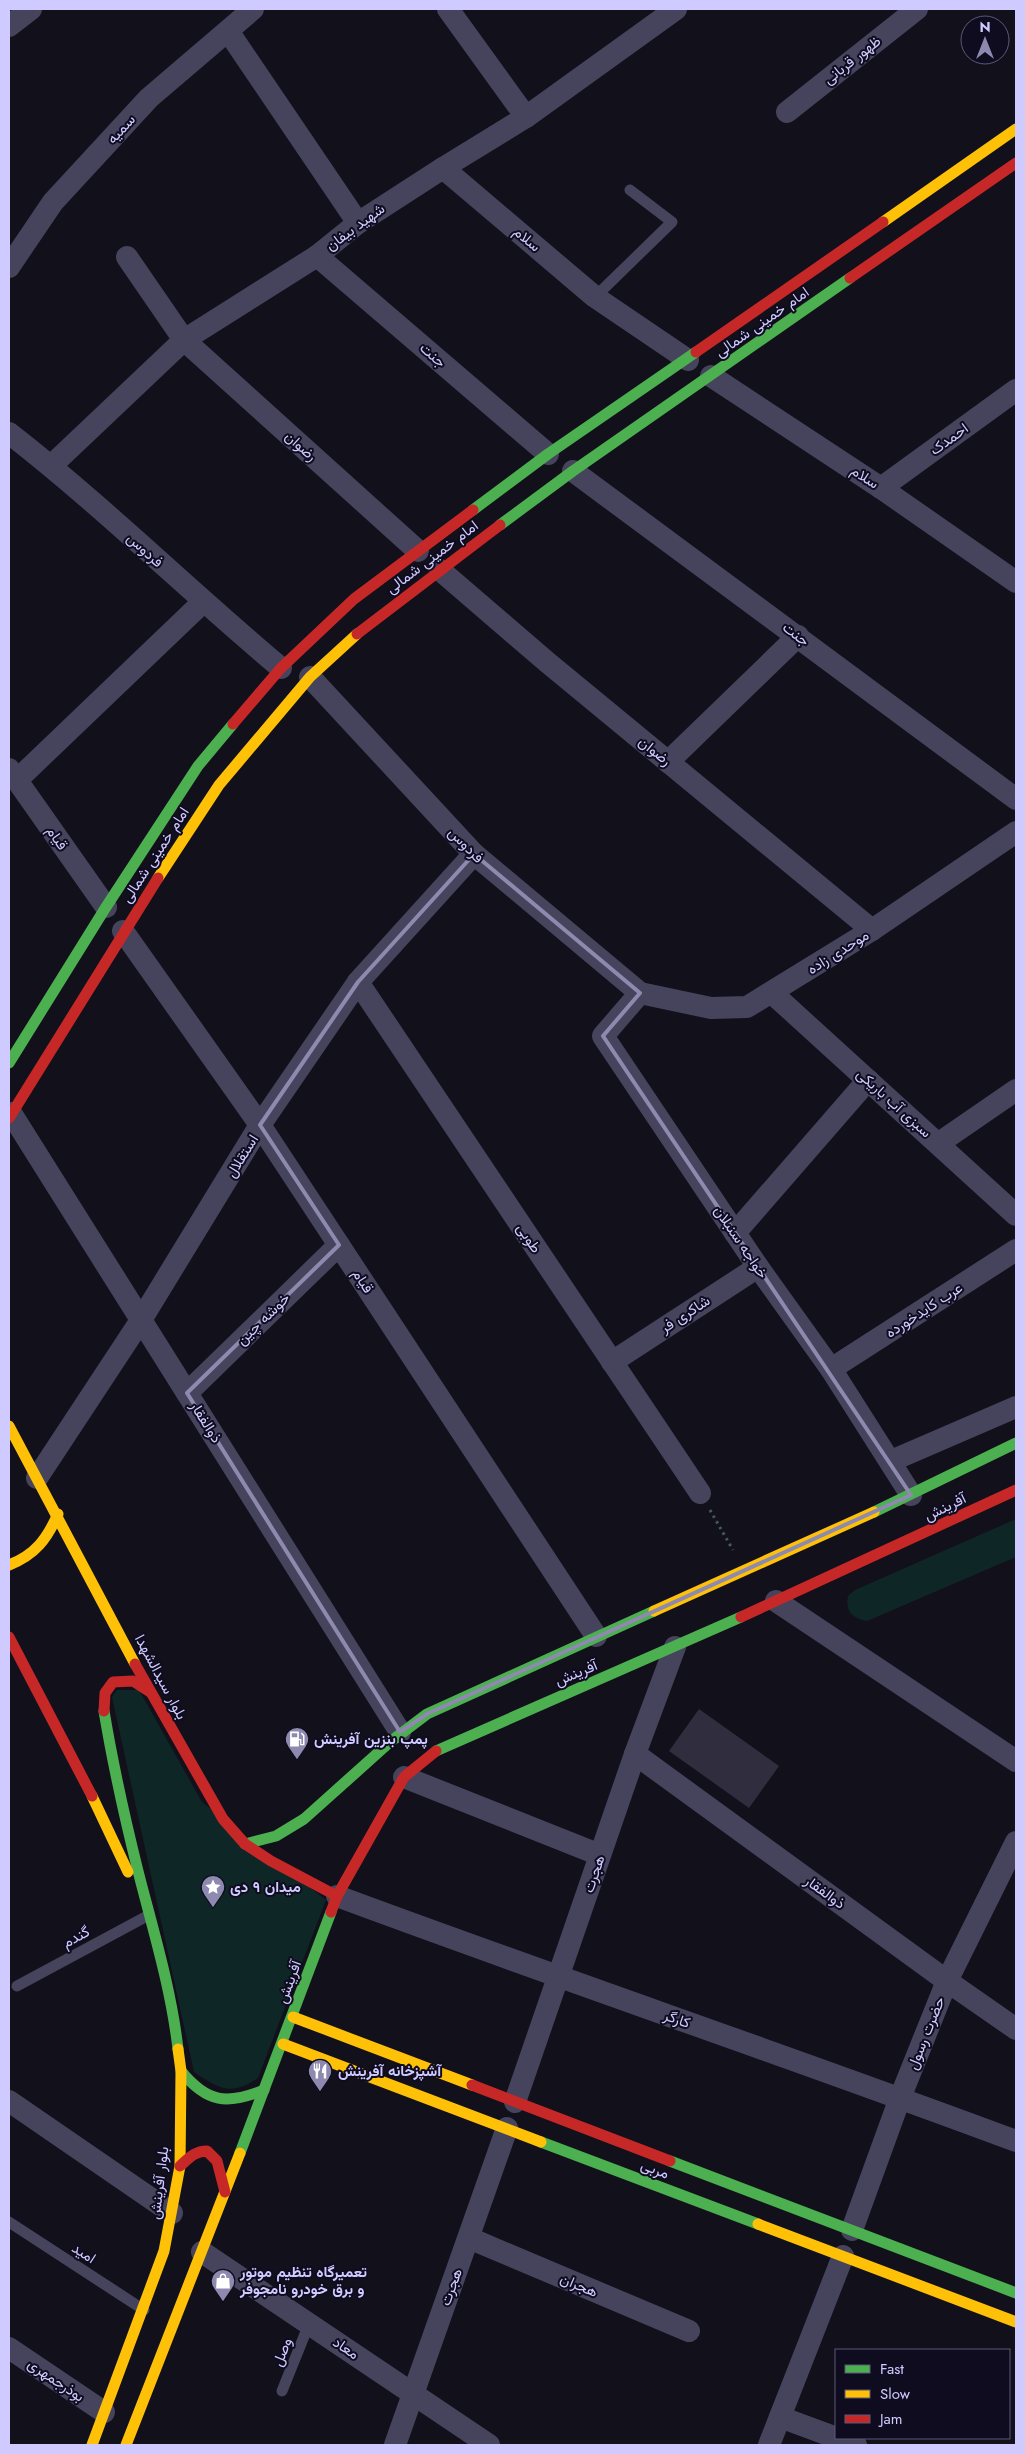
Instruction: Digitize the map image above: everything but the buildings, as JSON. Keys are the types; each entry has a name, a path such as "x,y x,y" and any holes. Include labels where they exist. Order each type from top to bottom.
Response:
{"main road":[{"name":"امام خمینی شمالی","path":"9,1063 106,907 198,766 280,668 354,599 548,454 688,360 1016,129"},
{"name":"امام خمینی شمالی","path":"10,1116 123,931 219,784 310,677 370,622 574,472 1016,163"},
{"name":"بلوار سیدالشهدا","path":"9,1426 58,1514 150,1692 223,1819 245,1844 271,1861 337,1896"},
{"name":"آفرینش","path":"245,1844 268,1839 300,1821 400,1732 427,1714 474,1698 596,1636 911,1495 1016,1443"},
{"name":"آفرینش","path":"291,2022 337,1896 404,1777 426,1756 486,1723 675,1647 1016,1490"},
{"path":"9,1565 27,1559 47,1540 58,1514"},
{"path":"9,1637 78,1766 149,1915"},
{"path":"149,1915 104,1712 105,1693 113,1682 127,1679 138,1683 150,1692"},
{"name":"بلوار آفرینش","path":"92,2445 144,2310 164,2251 180,2166 181,2071 174,2014 162,1958 149,1915"},
{"path":"131,2443 291,2022"},
{"name":"مربی","path":"291,2022 515,2102 657,2171 843,2256 1016,2322"},
{"name":"مربی","path":"283,2044 507,2128 852,2230 1016,2293"},
{"path":"181,2071 193,2087 204,2095 220,2099 233,2100 264,2090"},
{"path":"180,2166 192,2153 202,2150 212,2153 218,2158 222,2169 225,2192"}],"street":[{"path":"9,26 31,9"},
{"name":"سمیه","path":"9,267 59,195 149,98 253,9"},
{"path":"448,9 526,117"},
{"name":"شهید بیفان","path":"51,466 184,340 317,256 358,223 442,168 526,117 676,9"},
{"name":"ظهور قربانی","path":"787,112 917,9"},
{"path":"228,31 358,223"},
{"name":"سلام","path":"442,168 595,297 688,360"},
{"name":"جنت","path":"317,256 548,454"},
{"name":"رضوان","path":"127,257 184,340 418,551"},
{"name":"سلام","path":"710,376 881,488 1016,582"},
{"name":"احمدک","path":"881,488 1016,390"},
{"name":"فردوس","path":"9,433 51,466 280,668"},
{"name":"جنت","path":"574,472 1016,799"},
{"name":"رضوان","path":"440,570 668,762 872,930"},
{"path":"11,779 203,602"},
{"path":"668,762 798,636"},
{"name":"فردوس","path":"310,677 474,854 640,993"},
{"name":"قیام","path":"11,779 106,907"},
{"name":"موحدی زاده","path":"640,993 710,1008 747,1007 872,930 1016,832"},
{"name":"استقلال","path":"37,1478 141,1320 260,1125 358,982 474,854"},
{"name":"قیام","path":"123,931 260,1125 596,1636"},
{"name":"طوبی","path":"358,982 700,1493"},
{"name":"خواجه سنبلان","path":"640,993 603,1036 758,1267 831,1369 911,1495"},
{"name":"سبزی آب باریکی","path":"772,993 1016,1215"},
{"path":"735,1233 868,1080"},
{"path":"939,1143 1016,1090"},
{"name":"ذوالفقار","path":"10,1116 141,1320 400,1732"},
{"name":"خوشه چین","path":"187,1393 340,1245"},
{"name":"عرب کایدخورده","path":"831,1369 1016,1250"},
{"name":"شاکری فر","path":"612,1362 758,1267"},
{"path":"891,1462 1016,1407"},
{"path":"776,1601 1016,1761"},
{"name":"هجرت","path":"515,2102 635,1754 675,1647"},
{"name":"ذوالفقار","path":"635,1754 1016,2029"},
{"path":"404,1777 600,1855"},
{"name":"حضرت رسول","path":"852,2230 900,2098 947,1981 1016,1842"},
{"name":"کارگر","path":"337,1896 558,1978 900,2098 1016,2141"},
{"path":"9,2101 172,2213"},
{"name":"هجرت","path":"394,2445 507,2128"},
{"name":"هجران","path":"468,2238 689,2331"},
{"name":"معاد","path":"202,2252 489,2445"},
{"path":"769,2445 843,2256"},
{"name":"بوذرجمهری","path":"9,2348 104,2412"},
{"path":"780,2417 835,2437"},
{"path":"840,2439 856,2445"}],"lane":[{"path":"595,297 672,222 630,190"},
{"name":"گندم","path":"17,1986 149,1915"},
{"name":"امید","path":"9,2222 144,2310"},
{"name":"وصل","path":"282,2391 310,2324"}],"path":[{"path":"700,1493 744,1570"}],"highlighted area":[{"path":"474,854 640,993 603,1036 911,1495 427,1714 400,1732 187,1393 339,1245 260,1125 358,982"}],"green space":[{"path":"1016,1519 1016,1557 867,1621 857,1618 849,1610 848,1596 855,1590"},
{"path":"117,1690 139,1690 202,1802 326,1900 258,2078 240,2087 232,2089 218,2086 194,2072 112,1697"}],"traffic: fast":[{"path":"500,525 573,471 850,278"},
{"path":"473,510 548,454 696,352"},
{"path":"9,1063 106,907 198,766 233,724"},
{"path":"874,1512 1016,1443"},
{"path":"245,1844 276,1836 304,1819 390,1742 427,1714 654,1611"},
{"path":"436,1751 741,1617"},
{"path":"104,1711 128,1832 166,1981 178,2049"},
{"path":"240,2153 331,1912"},
{"path":"181,2071 200,2090 218,2098 239,2098 264,2090"},
{"path":"541,2142 758,2224"},
{"path":"670,2161 1016,2293"}],"traffic: slow":[{"path":"883,222 1016,129"},
{"path":"158,878 219,785 310,677 357,634"},
{"path":"9,1426 135,1664"},
{"path":"654,1611 874,1512"},
{"path":"9,1565 26,1556 39,1545 58,1514"},
{"path":"92,1796 128,1872"},
{"path":"293,2017 472,2085"},
{"path":"283,2044 541,2142"},
{"path":"92,2445 164,2251 180,2166 181,2071 178,2049"},
{"path":"126,2445 240,2153"},
{"path":"758,2224 1016,2322"}],"traffic: jam":[{"path":"850,278 1016,163"},
{"path":"696,352 883,222"},
{"path":"233,724 281,668 354,599 473,510"},
{"path":"357,634 500,525"},
{"path":"9,1118 158,878"},
{"path":"741,1617 1016,1490"},
{"path":"9,1637 92,1796"},
{"path":"135,1664 223,1819 245,1844 271,1861 337,1896"},
{"path":"104,1711 105,1693 113,1682 133,1681 150,1692"},
{"path":"331,1912 337,1896 404,1777 436,1751"},
{"path":"472,2085 670,2161"},
{"path":"180,2166 196,2154 207,2151 217,2161 225,2192"}],"place":[{"name":"پمپ بنزین آفرینش","path":"297,1760"},
{"name":"میدان ۹ دی","path":"213,1908"},
{"name":"آشپزخانه آفرینش","path":"320,2092"},
{"name":"تعمیرگاه تنظیم موتور و برق خودرو نامجوفر","path":"223,2302"}]}
